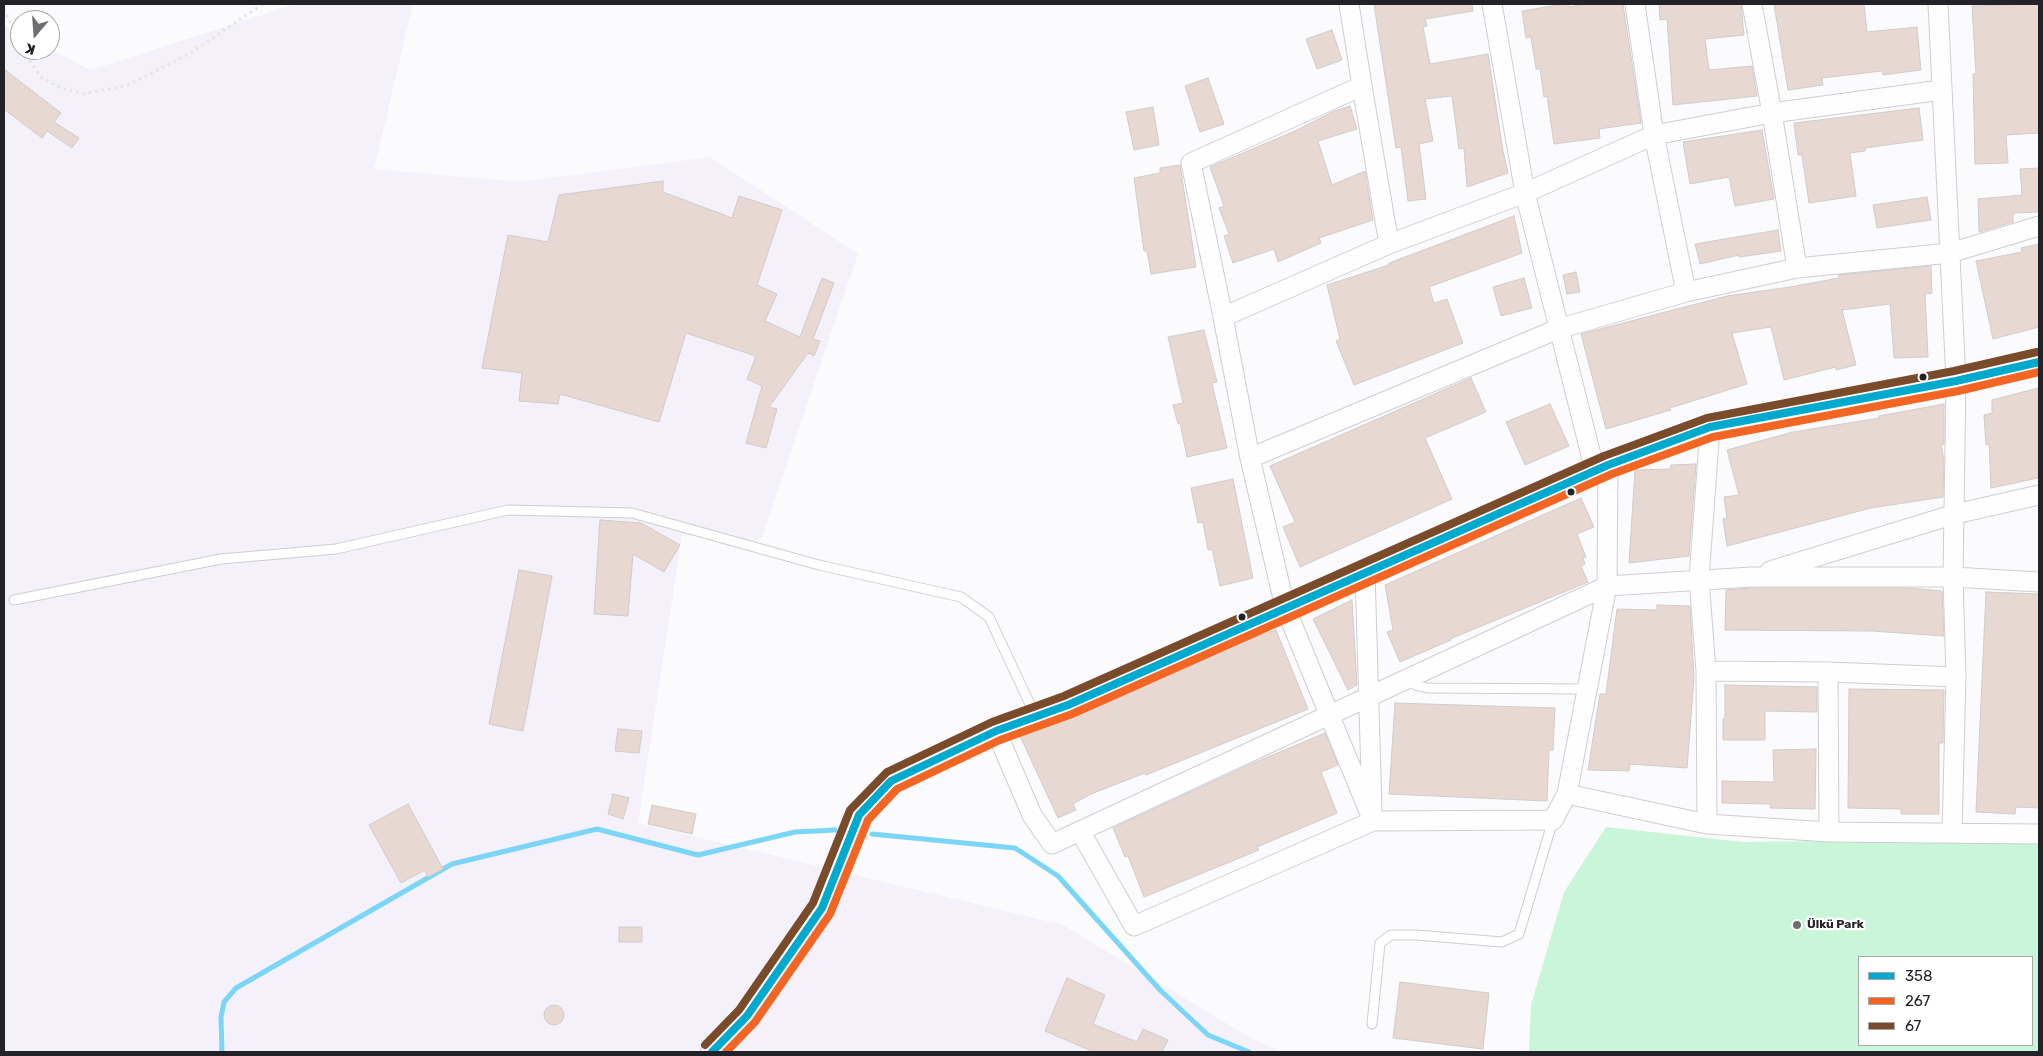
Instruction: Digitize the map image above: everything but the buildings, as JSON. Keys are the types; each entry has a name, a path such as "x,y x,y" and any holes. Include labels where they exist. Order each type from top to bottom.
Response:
{"street":[{"path":"1349,4 1389,244"},
{"path":"1080,831 1134,926 1373,821 1553,820 1567,794 1607,586 1602,468 1558,330 1525,193 1492,4"},
{"path":"1634,4 1654,135 1686,292"},
{"path":"1752,4 1772,112 1797,268"},
{"path":"1938,4 1956,381 1953,577 1956,677 1952,833"},
{"path":"1362,86 1191,163 1250,458 1285,607 1328,716 1373,821"},
{"path":"1223,316 1389,244 1525,193 1654,135 1772,112 1941,90"},
{"path":"1250,458 1558,330 1686,292 1797,268 1950,253 2039,226"},
{"path":"712,1052 747,1016 822,908 859,815 890,781 996,731 1077,701 1285,607 1602,468 1710,427 1956,381 2039,362"},
{"path":"1707,824 1706,671 1699,579 1710,427"},
{"path":"1752,577 1955,514 2039,495"},
{"path":"1365,572 1373,821"},
{"path":"996,731 1032,815 1052,844 1607,586 1752,577 1953,577 2039,582"},
{"path":"1706,671 1828,672 1956,677"},
{"path":"1828,672 1829,832"},
{"path":"1567,794 1707,824 1829,832 2039,834"}],"lane":[{"path":"14,600 221,559 336,549 508,510 632,514 819,565 961,597 989,617 1036,717"},
{"path":"1408,677 1415,685 1427,688 1587,689"},
{"path":"1372,1024 1380,943 1391,935 1416,935 1502,942 1519,934 1553,820"}],"path":[{"path":"29,60 41,77 61,88 84,94 128,85 189,54 263,4"},
{"path":"4,9 10,22"}],"shaded area":[{"path":"296,4 413,4 374,169 520,182 710,157 858,254 761,540 682,535 638,823 1063,925 1254,1040 1283,1052 4,1052 4,25 10,28 10,60 60,60 60,54 90,70"}],"green space":[{"name":"Ülkü Park","path":"1606,827 1742,842 2039,839 2039,1052 1529,1052 1531,1005 1564,892"}],"waterway":[{"path":"222,1052 221,1017 224,1002 236,988 452,864 597,829 698,855 795,832 835,830"},
{"path":"872,834 1015,848 1058,876 1160,990 1208,1035 1249,1052"}],"transit line":[{"name":"67","path":"705,1045 739,1010 813,903 850,810 887,772 992,722 1064,696 1604,456 1707,418 1954,371 2037,352"},
{"name":"358","path":"712,1052 747,1016 822,908 859,815 891,781 996,731 1068,705 1608,465 1710,427 1956,381 2039,362"},
{"name":"267","path":"726,1052 755,1022 830,914 868,820 897,789 1000,740 1072,714 1612,474 1713,437 1958,391 2039,372"}],"place":[{"name":"Ülkü Park","path":"1797,925"}]}
